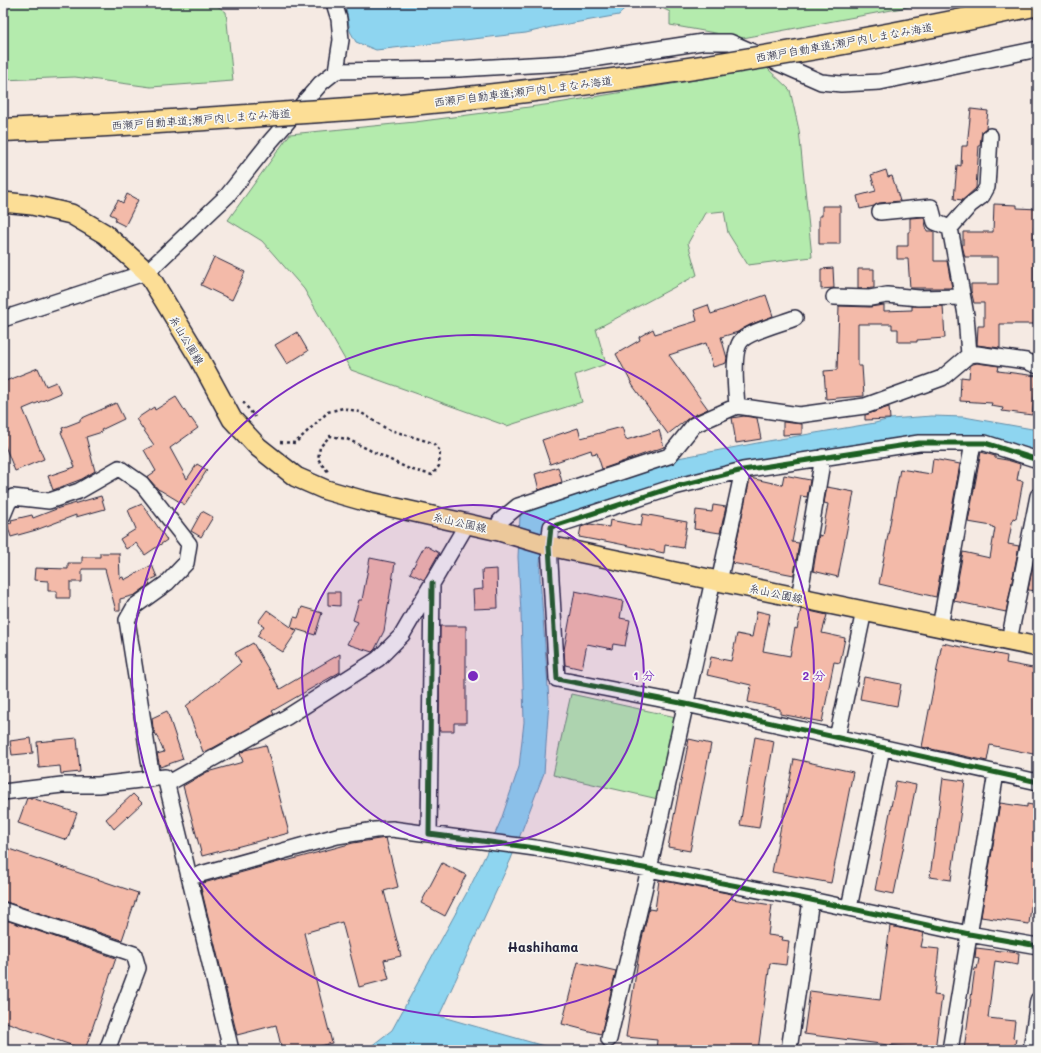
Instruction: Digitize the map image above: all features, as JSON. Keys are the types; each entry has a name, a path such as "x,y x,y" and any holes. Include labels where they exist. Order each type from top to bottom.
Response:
{"highway":[{"name":"西瀬戸自動車道;瀬戸内しまなみ海道","path":"3,130 189,120 456,100 704,66 808,49 1038,4"}],"main road":[{"name":"糸山公園線","path":"3,202 32,205 71,214 105,234 146,272 199,358 232,418 258,448 296,478 326,490 354,498 499,531 549,546 1038,647"}],"street":[{"path":"334,3 339,19 341,40 336,71"},
{"path":"3,319 146,272 227,196 269,143 321,83 336,71 459,69 566,63 703,42 730,42 821,82 841,84 880,82 1038,49"},
{"path":"950,228 970,205 982,196 987,186 990,136"},
{"path":"880,212 931,207 935,222 950,228"},
{"path":"950,228 966,315 969,355"},
{"path":"834,297 870,298 887,295 919,298 962,298"},
{"path":"737,406 735,354 741,340 749,335 795,318"},
{"path":"499,531 500,521 518,506 669,456 694,425 737,406 799,415 865,406 942,378 969,355 977,354 1038,364"},
{"path":"1038,460 986,444 919,443 743,470 674,487 551,527 549,546 557,679 686,704 1038,782"},
{"path":"940,627 973,443"},
{"path":"799,598 823,457"},
{"path":"3,515 8,503 13,497 49,501 79,491 119,468 142,484 189,544 186,563 167,583 136,606 127,620 152,778"},
{"path":"609,1040 686,704 743,470"},
{"path":"1009,641 1038,496"},
{"path":"167,784 287,716 378,659 402,635 467,524"},
{"path":"429,834 432,583"},
{"path":"837,738 864,611"},
{"path":"849,908 882,748"},
{"path":"950,1050 996,773"},
{"path":"3,792 62,785 98,785 165,777 231,1050"},
{"path":"190,877 338,836 392,829 535,848 812,900 969,934 1038,946"},
{"path":"789,1050 812,900"},
{"path":"3,910 134,954 138,968 107,1050"},
{"path":"1031,1050 1038,1000"}],"path":[{"path":"238,397 256,419"},
{"path":"279,442 295,443 328,412 343,408 360,412 387,429 434,444 440,451 440,466 432,475 409,469 346,439 330,436 320,447 318,459 329,473 335,476"}],"green space":[{"path":"3,3 213,3 226,12 233,81 151,87 75,77 3,80"},
{"path":"652,3 929,3 743,38 670,25 670,12"},
{"path":"767,68 790,90 799,130 812,257 748,265 728,233 724,211 705,213 688,243 697,275 596,329 606,364 575,375 582,402 507,426 351,370 304,289 262,241 228,220 290,134 415,122 552,104"},
{"path":"571,694 676,717 658,799 553,775"}],"water":[{"path":"345,3 627,3 627,5 619,15 526,33 376,50 356,42 350,31"},
{"path":"932,416 964,417 1038,430 1038,455 981,439 819,452 544,524 540,577 549,701 544,773 511,859 439,1016 558,1050 366,1050 392,1030 471,885 501,820 519,767 524,722 518,557 520,516 526,510 662,461 875,423 890,419"}],"building":[{"path":"971,109 988,111 986,128 982,131 979,145 976,188 963,200 954,199 957,165 961,166 962,146 967,146"},
{"path":"886,170 888,177 892,176 900,201 879,203 874,206 860,209 857,196 876,191 871,175"},
{"path":"127,194 138,200 125,226 115,221 116,217 110,214 118,200 123,203"},
{"path":"994,204 1017,205 1017,208 1038,209 1038,227 1034,227 1034,324 1000,324 1000,348 977,345 978,326 984,326 984,303 974,303 971,291 971,284 998,284 998,257 965,257 962,245 963,232 993,232"},
{"path":"822,206 840,206 840,244 819,244 819,216 822,216"},
{"path":"924,217 927,231 934,231 934,261 947,261 952,288 910,288 908,259 897,259 897,246 908,246 910,218"},
{"path":"214,257 245,272 232,300 201,285"},
{"path":"833,268 834,288 821,289 821,269"},
{"path":"858,269 874,269 874,288 858,289"},
{"path":"766,295 773,316 750,325 738,332 721,337 727,358 726,363 713,367 706,343 669,355 708,409 690,417 668,434 633,386 616,354 640,340 639,337 653,329 655,334 697,321 694,310 708,305 711,314"},
{"path":"884,305 884,311 912,310 912,306 943,306 945,338 917,340 917,342 898,342 898,329 892,329 892,324 858,324 858,366 862,366 864,396 826,399 824,371 837,370 839,306 870,307"},
{"path":"297,332 308,351 287,364 275,345"},
{"path":"977,363 999,366 998,371 1037,376 1032,415 1002,411 1003,408 991,406 992,403 960,401 961,377 969,378 970,366"},
{"path":"38,368 46,386 56,382 61,393 23,409 44,459 15,471 3,441 3,382"},
{"path":"176,397 190,419 191,418 198,428 170,448 187,479 197,464 207,470 185,505 159,490 147,477 156,471 144,450 154,445 136,419 154,407 155,410"},
{"path":"116,403 124,419 101,430 102,432 86,437 95,471 82,479 53,490 48,476 75,467 61,432 63,431 62,428 80,421 80,419"},
{"path":"889,407 890,419 865,420 865,415"},
{"path":"744,416 757,418 761,439 736,443 732,418"},
{"path":"783,422 802,424 802,434 783,435"},
{"path":"622,427 626,440 659,430 664,447 602,469 597,453 592,454 591,450 550,464 542,440 578,428 581,438"},
{"path":"981,452 995,456 995,458 1020,464 1017,480 1023,481 1016,519 1013,518 1008,544 1019,546 1006,612 954,601 963,552 990,558 995,528 992,526 968,522"},
{"path":"933,459 960,464 936,597 879,584 900,469 931,474"},
{"path":"558,467 562,482 539,490 535,474"},
{"path":"784,475 810,480 807,497 801,496 792,542 799,543 794,575 732,563 750,478 782,485"},
{"path":"827,487 854,492 838,577 813,571 819,535 822,536 828,504 824,503"},
{"path":"101,496 105,509 76,517 76,515 36,530 11,537 7,524 12,523 11,520 32,515 33,518 59,508"},
{"path":"142,504 167,540 145,555 136,543 126,549 120,539 136,529 128,510"},
{"path":"713,505 726,507 720,533 694,529 696,510 712,512"},
{"path":"202,511 213,517 201,537 191,531"},
{"path":"643,514 687,522 683,548 665,545 664,553 579,537 581,527 590,524 609,527 610,520 641,526"},
{"path":"425,545 439,553 424,580 410,573"},
{"path":"1036,550 1038,550 1038,591 1028,590"},
{"path":"100,553 119,553 120,578 123,577 124,580 152,565 157,577 148,581 150,584 135,595 120,599 120,611 116,611 105,569 82,569 82,582 70,582 70,598 57,598 57,591 48,591 48,581 34,580 35,568 68,569 68,563 82,563 82,557 100,557"},
{"path":"370,558 395,563 384,631 372,652 347,644 358,622 353,620 359,600 362,600"},
{"path":"497,569 498,608 474,609 473,590 483,589 482,570"},
{"path":"575,591 623,601 620,618 630,620 625,646 613,644 612,649 587,644 582,669 565,665 564,650"},
{"path":"328,592 340,592 340,606 328,605"},
{"path":"302,607 322,613 315,635 292,628 297,631 283,652 257,636 264,626 258,622 267,610 291,627 294,617 298,618"},
{"path":"801,609 827,615 822,633 845,638 840,663 834,662 822,722 780,714 780,709 748,702 751,685 707,675 711,657 731,661 737,634 752,637 757,611 770,614 763,651 790,656 795,628 797,629"},
{"path":"440,626 466,626 466,723 454,723 454,731 439,731"},
{"path":"253,643 280,689 340,654 340,672 272,711 274,714 203,752 186,706 241,663 235,653"},
{"path":"942,643 1007,656 1006,663 1038,669 1038,755 990,745 987,761 922,747"},
{"path":"864,677 901,684 897,706 860,699"},
{"path":"167,711 183,759 160,767 157,754 164,752 153,728 152,718"},
{"path":"755,737 774,741 759,828 740,825"},
{"path":"31,738 33,753 12,755 10,741"},
{"path":"77,738 80,772 61,774 60,766 39,768 37,742"},
{"path":"689,739 711,744 690,851 668,847"},
{"path":"266,745 289,833 202,856 183,786 207,772 243,762 240,753"},
{"path":"794,759 853,772 831,883 772,872"},
{"path":"943,778 965,781 951,880 930,877"},
{"path":"896,781 916,785 894,894 875,890"},
{"path":"133,794 142,803 114,829 106,819"},
{"path":"27,798 32,798 77,813 67,840 18,823"},
{"path":"1000,803 1027,807 1027,804 1038,806 1038,898 1032,898 1029,924 981,917"},
{"path":"386,838 398,887 384,891 401,956 384,960 389,979 359,987 342,922 304,933 332,1043 306,1050 282,1050 276,1025 237,1035 200,884 353,843"},
{"path":"3,847 138,893 122,940 3,901"},
{"path":"442,863 466,875 445,916 421,903"},
{"path":"659,880 732,894 732,899 772,905 768,935 783,937 782,940 789,941 786,965 770,963 758,1050 656,1050 657,1040 626,1037 640,947 649,909 655,910"},
{"path":"3,919 116,958 85,1050 3,1021"},
{"path":"890,926 924,933 921,947 939,949 934,995 942,996 935,1050 910,1050 911,1048 804,1034 810,991 880,1000"},
{"path":"976,948 1019,953 1018,965 995,961 988,1018 1015,1021 1013,1038 1016,1039 1014,1050 964,1050 975,968 977,969 979,959 975,958"},
{"path":"578,962 616,971 601,1034 562,1024"}],"cycle path":[{"path":"1038,460 985,443 919,443 743,470 674,487 551,527 549,546 557,679 686,704 1038,782"},
{"path":"432,583 429,834 535,848 811,900 969,934 1038,946"}],"district":[{"name":"Hashihama","path":"543,946"}]}
